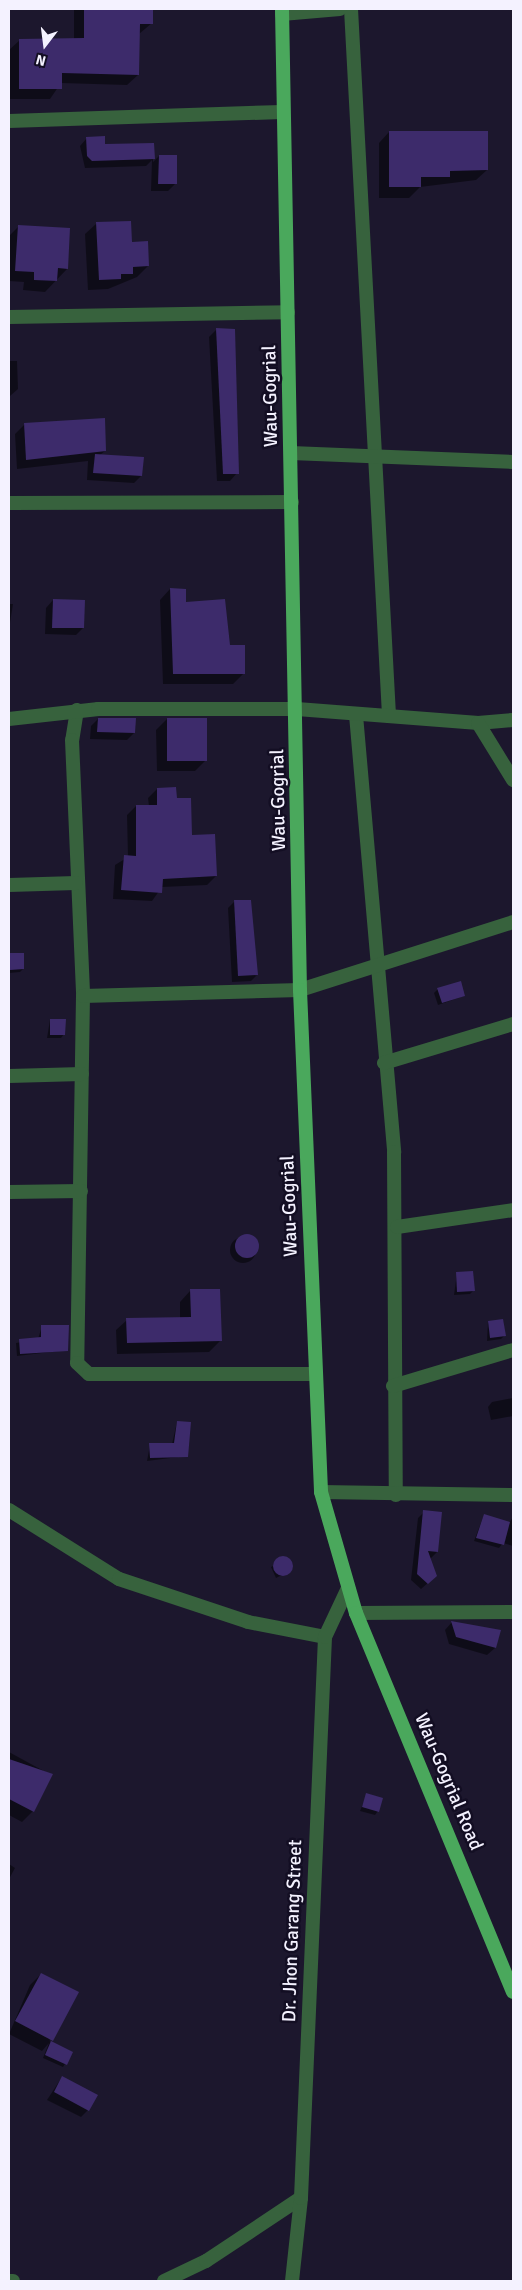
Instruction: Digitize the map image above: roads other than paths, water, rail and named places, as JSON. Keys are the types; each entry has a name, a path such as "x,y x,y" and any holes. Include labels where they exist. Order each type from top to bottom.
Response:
{"main road":[{"name":"Wau-Gogrial","path":"282,11 282,112 297,709 300,990 314,1374 322,1492 348,1588"},
{"name":"Wau-Gogrial Road","path":"348,1588 356,1613 513,1992"}],"street":[{"path":"282,11 340,9"},
{"path":"350,9 377,458 389,716"},
{"path":"9,121 282,112"},
{"path":"9,318 288,312"},
{"path":"291,453 377,458 513,462"},
{"path":"9,503 292,502"},
{"path":"9,719 77,710 297,709 478,723 513,720"},
{"path":"77,710 72,740 76,883 83,996 77,1363 82,1371 89,1374 314,1374"},
{"path":"356,715 374,965 397,1227 393,1386 396,1495"},
{"path":"478,723 513,780"},
{"path":"9,885 76,883"},
{"path":"83,996 300,990 513,922"},
{"path":"384,1063 513,1024"},
{"path":"9,1076 82,1074"},
{"path":"9,1192 81,1190"},
{"path":"397,1227 513,1210"},
{"path":"393,1386 513,1350"},
{"path":"322,1492 396,1495 513,1495"},
{"path":"9,1510 119,1579 248,1622 325,1637"},
{"name":"Dr. Jhon Garang Street","path":"292,2281 301,2198 325,1637 348,1588"},
{"path":"356,1613 513,1612"},
{"path":"164,2281 206,2261 301,2198"}]}
